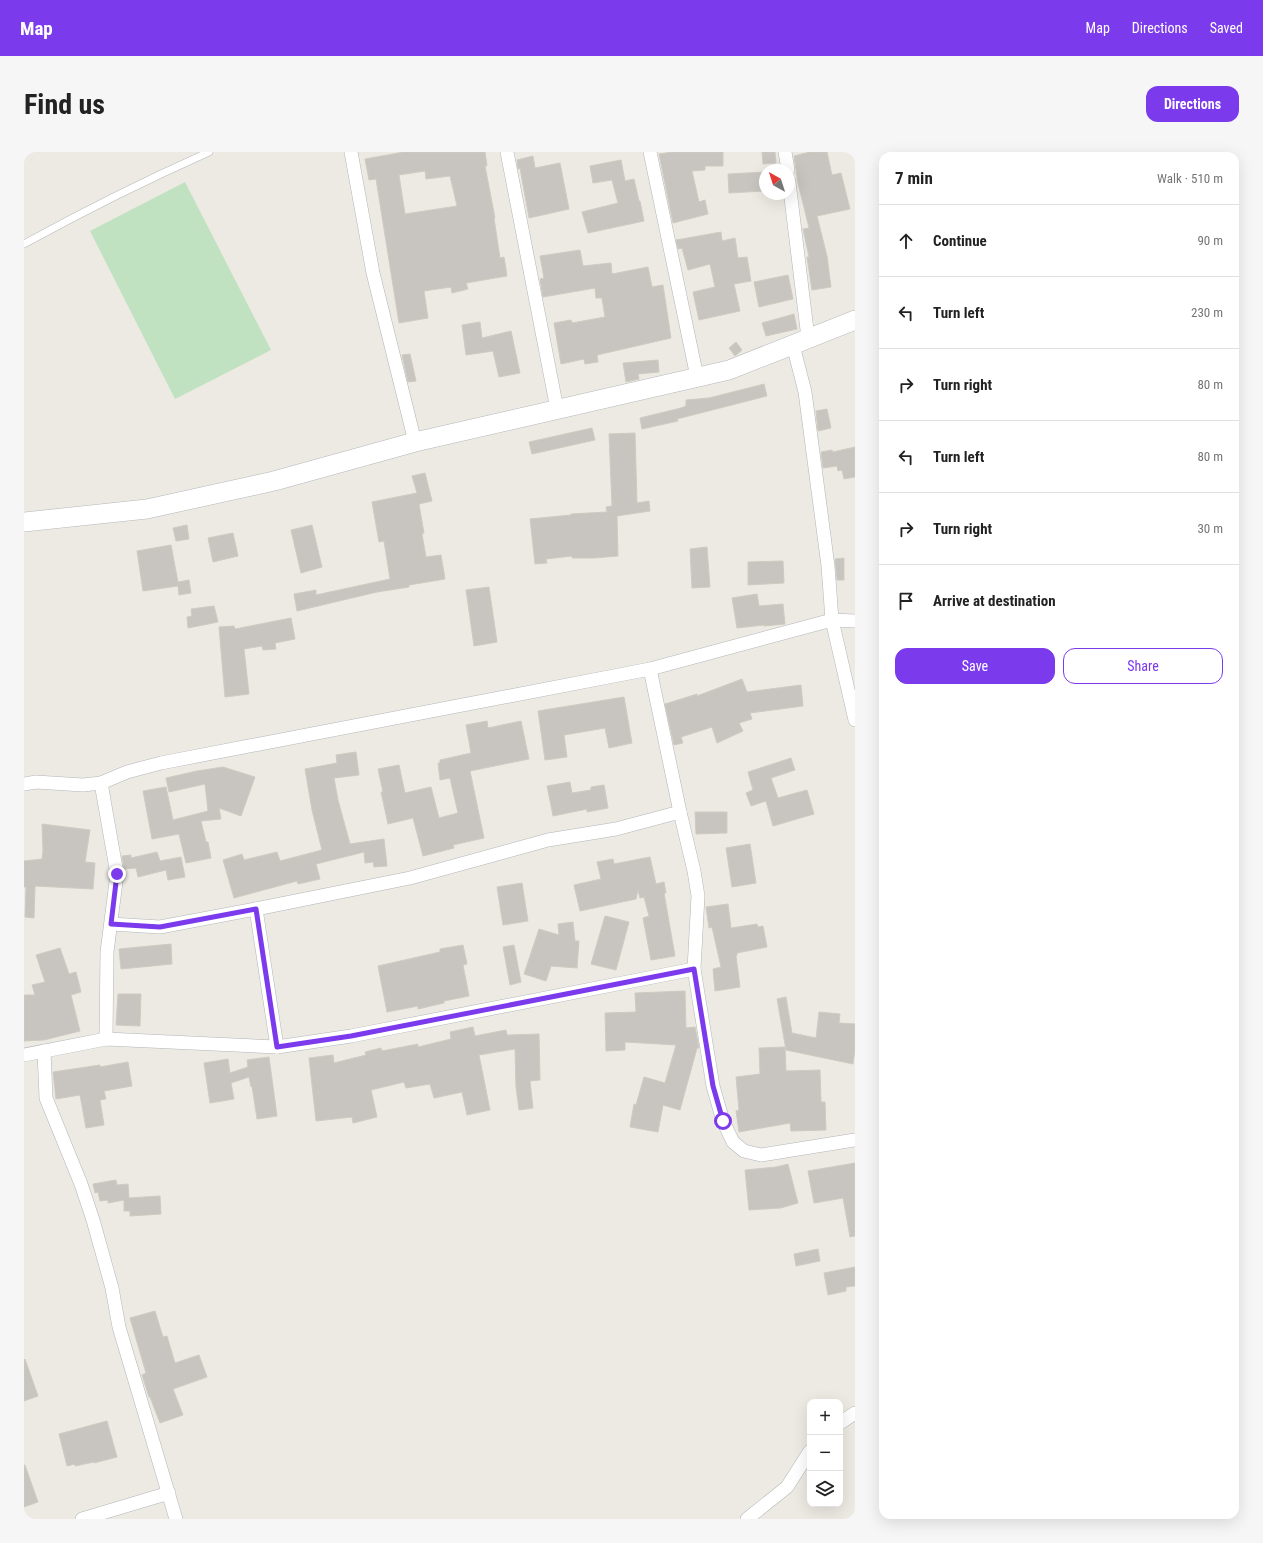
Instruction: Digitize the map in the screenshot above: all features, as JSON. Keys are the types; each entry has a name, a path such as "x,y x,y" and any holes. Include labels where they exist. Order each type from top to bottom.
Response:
{"street":[{"path":"351,152 373,273 415,442"},
{"path":"507,152 557,409"},
{"path":"650,152 697,377"},
{"path":"785,152 787,164"},
{"path":"790,200 800,342 805,392 828,566 832,620 855,720"},
{"path":"24,522 147,509 274,481 415,442 729,370 855,320"},
{"path":"24,784 36,782 83,785 101,783 127,772 161,763 650,669 832,620 855,621"},
{"path":"650,669 694,871 698,896 694,969 713,1086 723,1121 733,1142 744,1151 761,1155 855,1140"},
{"path":"101,783 117,874 107,952 106,1039"},
{"path":"111,924 160,927 256,909 410,878 548,840 616,829 680,812"},
{"path":"256,909 277,1047"},
{"path":"24,1055 106,1039 277,1047 351,1036 694,969"},
{"path":"44,1051 46,1098 81,1184 93,1220 112,1288 119,1327 176,1519"},
{"path":"843,1421 855,1413"},
{"path":"747,1519 787,1487 807,1456"},
{"path":"82,1519 169,1493"}],"lane":[{"path":"24,244 70,218 150,178 209,152"}],"green space":[{"path":"185,182 271,350 175,399 90,231"}],"building":[{"path":"404,152 485,152 487,166 485,166 495,218 500,258 504,257 507,276 466,283 468,289 452,293 451,287 424,291 428,318 399,323 376,179 369,180 365,159","holes":["425,171 426,179 450,176 457,206 405,214 399,175"]},
{"path":"673,152 723,152 723,166 705,166 705,170 692,171 699,202 705,200 708,214 673,223 659,154"},
{"path":"762,152 775,152 776,163 763,164"},
{"path":"810,152 827,152 832,175 841,173 850,209 817,216 827,256 831,287 812,290 807,257 809,257 803,229 809,228 798,183 794,156"},
{"path":"533,156 535,168 560,163 569,209 529,218 520,168 518,169 517,160"},
{"path":"621,160 625,181 634,179 644,221 588,233 582,212 618,203 612,180 593,183 590,166"},
{"path":"759,172 759,191 729,193 728,174"},
{"path":"721,232 722,241 735,238 738,258 747,257 751,281 734,284 740,311 699,320 693,292 715,287 710,264 688,270 682,248 678,249 676,240"},
{"path":"580,250 583,266 611,263 612,274 648,267 652,287 663,285 671,338 597,355 598,362 585,364 584,359 561,364 554,323 571,320 572,323 605,317 602,298 596,298 595,288 543,297 540,279 544,278 540,256"},
{"path":"788,275 793,299 759,307 754,282"},
{"path":"794,314 797,329 766,336 762,323"},
{"path":"480,322 482,338 511,331 520,373 499,377 493,351 466,355 462,325"},
{"path":"736,342 742,350 735,356 729,348"},
{"path":"410,354 416,381 408,382 402,355"},
{"path":"658,360 659,372 638,374 639,379 626,382 623,363"},
{"path":"764,384 767,396 677,419 678,421 642,429 640,418 681,408 686,406 686,400 709,398"},
{"path":"827,409 831,428 818,431 816,411"},
{"path":"592,428 595,440 532,454 529,442"},
{"path":"635,433 637,503 649,501 650,511 617,516 618,556 572,558 572,556 546,559 547,563 535,564 530,519 571,514 607,512 606,507 612,506 609,434"},
{"path":"855,447 855,477 844,479 842,470 838,471 837,466 823,468 821,452 832,450 833,452"},
{"path":"425,473 432,501 419,504 426,557 441,555 445,579 409,585 409,587 377,592 297,611 294,594 316,590 316,595 390,579 384,541 379,542 372,502 417,493 412,476"},
{"path":"187,525 189,539 176,541 173,528"},
{"path":"312,525 322,567 301,573 291,530"},
{"path":"233,533 238,556 213,562 208,538"},
{"path":"171,545 178,582 189,580 191,593 179,595 178,586 143,591 137,551"},
{"path":"707,547 710,587 692,588 690,549"},
{"path":"844,558 844,580 837,580 835,559"},
{"path":"783,561 784,583 748,585 748,562"},
{"path":"489,587 497,642 474,646 466,590"},
{"path":"757,594 759,606 783,604 785,624 737,628 732,598"},
{"path":"214,606 218,622 188,628 187,617 192,616 191,609"},
{"path":"291,618 295,639 275,643 276,649 263,650 262,646 244,649 249,694 225,697 219,627 234,626 235,629"},
{"path":"742,679 747,692 801,685 803,706 750,713 752,719 739,723 743,731 717,743 712,727 681,737 683,743 674,745 665,704 697,694 697,696"},
{"path":"624,697 632,743 609,748 605,728 564,735 567,757 545,760 538,711"},
{"path":"487,721 488,728 521,721 529,759 470,771 484,838 453,845 454,848 423,856 413,818 388,824 378,769 399,765 405,793 431,787 439,818 458,813 450,778 440,780 438,763 440,763 440,760 471,753 466,725"},
{"path":"356,752 359,775 334,778 338,800 350,844 384,839 387,866 374,867 373,862 365,863 364,852 316,864 320,879 298,884 297,881 234,898 223,860 242,854 244,860 277,852 280,861 322,850 312,810 305,769 337,763 336,755"},
{"path":"791,758 795,770 771,778 778,798 807,790 814,814 773,826 766,801 751,806 746,793 753,790 748,772"},
{"path":"223,767 255,777 241,816 219,808 221,819 201,821 206,842 208,842 211,858 186,863 179,834 152,839 143,791 166,787 173,820 208,811 205,784 169,792 166,778"},
{"path":"570,782 572,793 591,790 591,787 604,785 608,808 587,812 587,809 553,816 547,786"},
{"path":"695,812 727,812 727,833 696,834"},
{"path":"42,824 90,830 85,862 95,863 93,889 35,886 34,918 25,917 26,887 24,887 24,861 42,859"},
{"path":"750,844 756,883 732,887 726,848"},
{"path":"157,852 160,861 181,857 185,877 168,880 166,870 138,877 136,868 124,869 122,856 131,855 131,858"},
{"path":"650,857 656,884 664,882 666,893 664,893 675,956 651,960 643,918 649,916 644,897 640,898 638,890 636,899 580,911 574,885 601,879 597,862 613,859 614,864"},
{"path":"522,883 528,921 503,925 497,887"},
{"path":"728,904 731,928 757,924 758,927 763,926 767,947 737,953 736,956 740,987 715,991 713,969 721,967 712,927 709,928 706,907"},
{"path":"605,916 629,922 616,970 591,964"},
{"path":"573,922 575,941 579,941 577,968 551,966 546,981 524,974 539,929 559,935 558,924"},
{"path":"171,944 172,964 121,969 119,949"},
{"path":"463,945 467,964 463,965 469,996 444,1001 444,1003 418,1009 418,1006 387,1012 378,966 440,952 440,949"},
{"path":"514,945 521,982 510,985 503,947"},
{"path":"60,948 69,974 76,972 81,992 71,995 80,1031 44,1040 24,1041 24,995 35,995 32,985 45,982 36,955"},
{"path":"685,991 686,1028 695,1027 699,1048 697,1048 680,1110 663,1105 658,1132 630,1127 634,1104 636,1105 644,1077 665,1083 676,1045 625,1042 625,1050 606,1051 605,1013 636,1012 635,993"},
{"path":"118,994 141,994 140,1026 116,1025"},
{"path":"786,997 792,1033 816,1038 819,1012 840,1014 839,1023 855,1024 855,1049 853,1064 786,1050 777,999"},
{"path":"473,1027 475,1036 506,1030 507,1035 539,1034 540,1080 530,1081 533,1108 519,1110 516,1087 515,1049 479,1055 490,1110 467,1115 462,1092 434,1098 430,1084 406,1088 404,1082 371,1090 377,1117 353,1123 352,1117 316,1121 309,1058 333,1055 334,1063 366,1055 365,1052 381,1048 382,1051 418,1044 418,1047 451,1039 450,1032"},
{"path":"785,1047 786,1071 820,1070 821,1102 825,1102 826,1130 791,1131 790,1123 739,1132 736,1111 739,1110 736,1077 760,1074 759,1048"},
{"path":"269,1057 277,1116 257,1119 252,1086 251,1087 249,1077 231,1083 234,1099 210,1103 204,1063 228,1059 230,1073 248,1067 247,1060"},
{"path":"128,1062 132,1086 104,1091 106,1099 100,1100 104,1125 86,1128 80,1095 56,1099 53,1072 100,1065 100,1067"},
{"path":"855,1163 855,1236 850,1237 843,1198 814,1203 808,1171"},
{"path":"788,1164 798,1203 781,1208 749,1210 745,1170 776,1167"},
{"path":"116,1180 117,1185 128,1184 129,1198 160,1196 161,1214 130,1216 130,1211 124,1211 124,1200 108,1203 108,1200 100,1201 98,1192 95,1193 93,1184"},
{"path":"818,1249 820,1261 796,1266 794,1254"},
{"path":"855,1267 855,1286 846,1287 846,1291 828,1295 824,1273"},
{"path":"155,1311 163,1337 167,1336 175,1363 199,1355 207,1377 173,1389 183,1415 160,1423 142,1375 146,1373 130,1318"},
{"path":"25,1359 38,1396 24,1401 24,1360"},
{"path":"107,1421 117,1457 94,1463 67,1466 59,1434"},
{"path":"24,1465 38,1502 24,1507"}],"route":[{"path":"117,874 115,902 111,924 160,927 256,909 277,1047 351,1036 694,969 713,1086 723,1121"}]}
